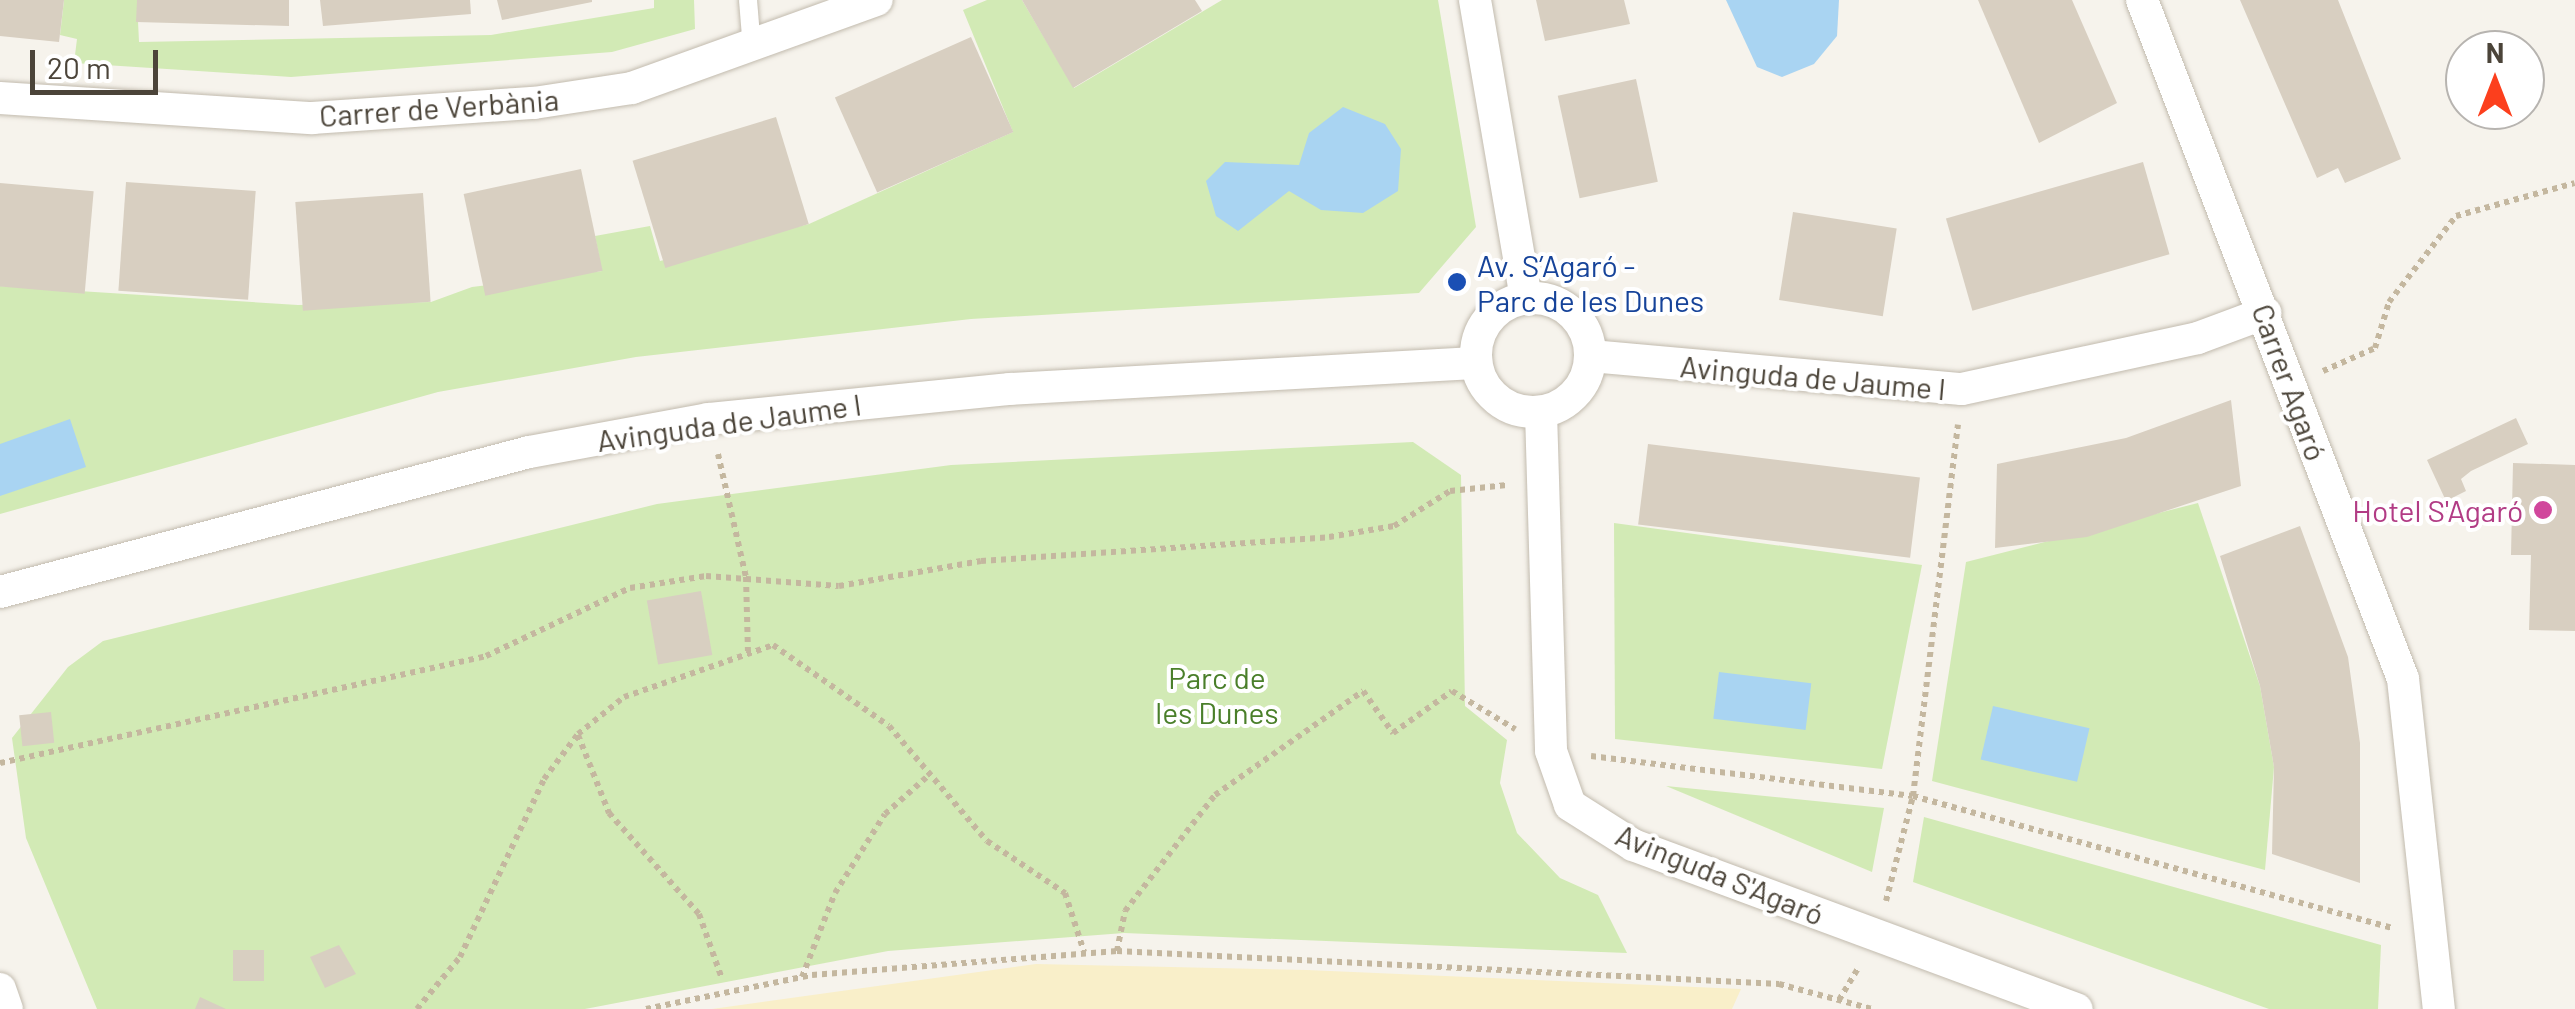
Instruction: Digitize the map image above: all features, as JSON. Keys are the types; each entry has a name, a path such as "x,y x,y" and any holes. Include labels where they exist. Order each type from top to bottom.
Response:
{"street":[{"name":"Carrer de Verbània","path":"0,98 180,114 423,114 632,88 752,51 877,0"},
{"path":"1476,0 1526,298"},
{"name":"Carrer Agaró","path":"2142,0 2403,679 2438,940 2439,1009"},
{"path":"1526,298 1572,312 1591,356 1571,399 1542,412 1498,401 1476,363 1488,320 1526,298"},
{"name":"Avinguda de Jaume I","path":"1591,356 1962,389 2198,338 2264,313"},
{"name":"Avinguda de Jaume I","path":"0,592 528,452 708,420 1010,389 1476,363"},
{"name":"Avinguda S'Agaró","path":"1542,412 1540,482 1551,751 1570,804 1633,845 2077,1009"},
{"path":"0,989 7,1009"}],"lane":[{"path":"748,0 752,51"}],"path":[{"path":"2290,386 2375,348 2390,302 2456,216 2575,182"},
{"path":"1839,1000 1877,937 1913,796 1962,389"},
{"path":"708,420 746,577 748,651"},
{"path":"0,764 486,656 630,588 746,577 839,586 981,561 1328,537 1394,526 1450,491 1540,482"},
{"path":"417,1009 460,957 544,779 578,734 624,697 748,651 773,646 830,680 930,774 987,841 1065,893 1084,952"},
{"path":"1117,951 1124,911 1215,795 1363,691 1394,733 1452,690 1551,751 1913,796 2438,940"},
{"path":"578,734 609,813 699,914 722,978"},
{"path":"802,977 835,893 885,814 930,774"},
{"path":"646,1009 802,977 1117,951 1759,983 1872,1009"}],"green space":[{"path":"64,0 137,0 139,42 491,35 654,8 654,0 694,0 695,29 612,52 291,77 74,63 77,39 60,35"},
{"path":"987,0 1022,0 1074,88 1222,0 1438,0 1476,227 1419,293 971,319 636,357 438,392 0,514 0,286 298,305 431,302 472,287 602,271 595,236 650,226 660,261 809,224 1013,132 963,10"},
{"name":"Parc de les Dunes","path":"1413,442 1461,475 1465,706 1507,740 1500,783 1517,833 1560,878 1598,895 1627,953 1124,933 888,951 585,1009 97,1009 26,838 12,738 68,667 103,641 657,504 951,465"},
{"path":"2198,503 2260,686 2274,767 2265,870 1932,781 1966,562"},
{"path":"1614,523 1922,565 1882,769 1615,739"},
{"path":"1666,786 1884,808 1872,872"},
{"path":"1924,817 2381,945 2378,1009 2269,1009 1913,882"}],"sand":[{"path":"1036,964 1307,970 1741,989 1732,1009 712,1009"}],"water":[{"path":"1726,0 1839,0 1837,36 1814,64 1782,77 1757,67"},
{"path":"1343,107 1385,124 1401,149 1398,191 1363,213 1321,210 1289,191 1238,231 1216,216 1206,181 1225,162 1299,165 1309,133"},
{"path":"70,419 86,467 0,496 0,444"},
{"path":"1719,672 1811,683 1806,730 1713,719"},
{"path":"1993,706 2089,728 2077,782 1981,760"}],"building":[{"path":"0,0 64,0 59,42 0,36"},
{"path":"137,0 289,0 289,26 136,22"},
{"path":"320,0 470,0 471,14 323,26"},
{"path":"497,0 592,0 592,2 502,20"},
{"path":"1022,0 1195,0 1202,11 1073,88"},
{"path":"1536,0 1624,0 1630,24 1545,41"},
{"path":"1978,0 2072,0 2117,103 2039,143"},
{"path":"2240,0 2338,0 2401,159 2345,183 2338,168 2317,178"},
{"path":"971,37 1013,132 877,193 835,98"},
{"path":"1636,79 1658,182 1580,198 1558,96"},
{"path":"776,117 809,224 665,268 633,161"},
{"path":"2143,162 2169,254 1972,311 1946,219"},
{"path":"581,169 603,271 485,296 464,194"},
{"path":"126,182 256,191 248,300 118,291"},
{"path":"0,183 94,191 85,294 0,286"},
{"path":"423,193 431,302 303,311 295,202"},
{"path":"1793,212 1897,228 1883,316 1779,300"},
{"path":"2231,400 2241,486 2087,537 1995,548 1997,464 2126,438"},
{"path":"2516,418 2528,444 2471,471 2461,479 2466,491 2446,501 2427,460"},
{"path":"1648,444 1920,477 1910,558 1638,524"},
{"name":"Hotel S'Agaró","path":"2513,463 2575,465 2575,631 2529,630 2531,555 2511,555"},
{"path":"2300,526 2348,657 2360,743 2360,883 2272,854 2274,767 2260,686 2220,556"},
{"path":"701,591 712,655 658,665 647,601"},
{"path":"51,712 54,743 22,746 19,715"},
{"path":"339,945 356,974 325,988 310,957"},
{"path":"233,950 264,950 264,981 233,981"},
{"path":"200,997 226,1009 195,1009"}],"place":[{"name":"Av. S’Agaró - Parc de les Dunes","path":"1457,282"},
{"name":"Hotel S'Agaró","path":"2543,510"}]}
